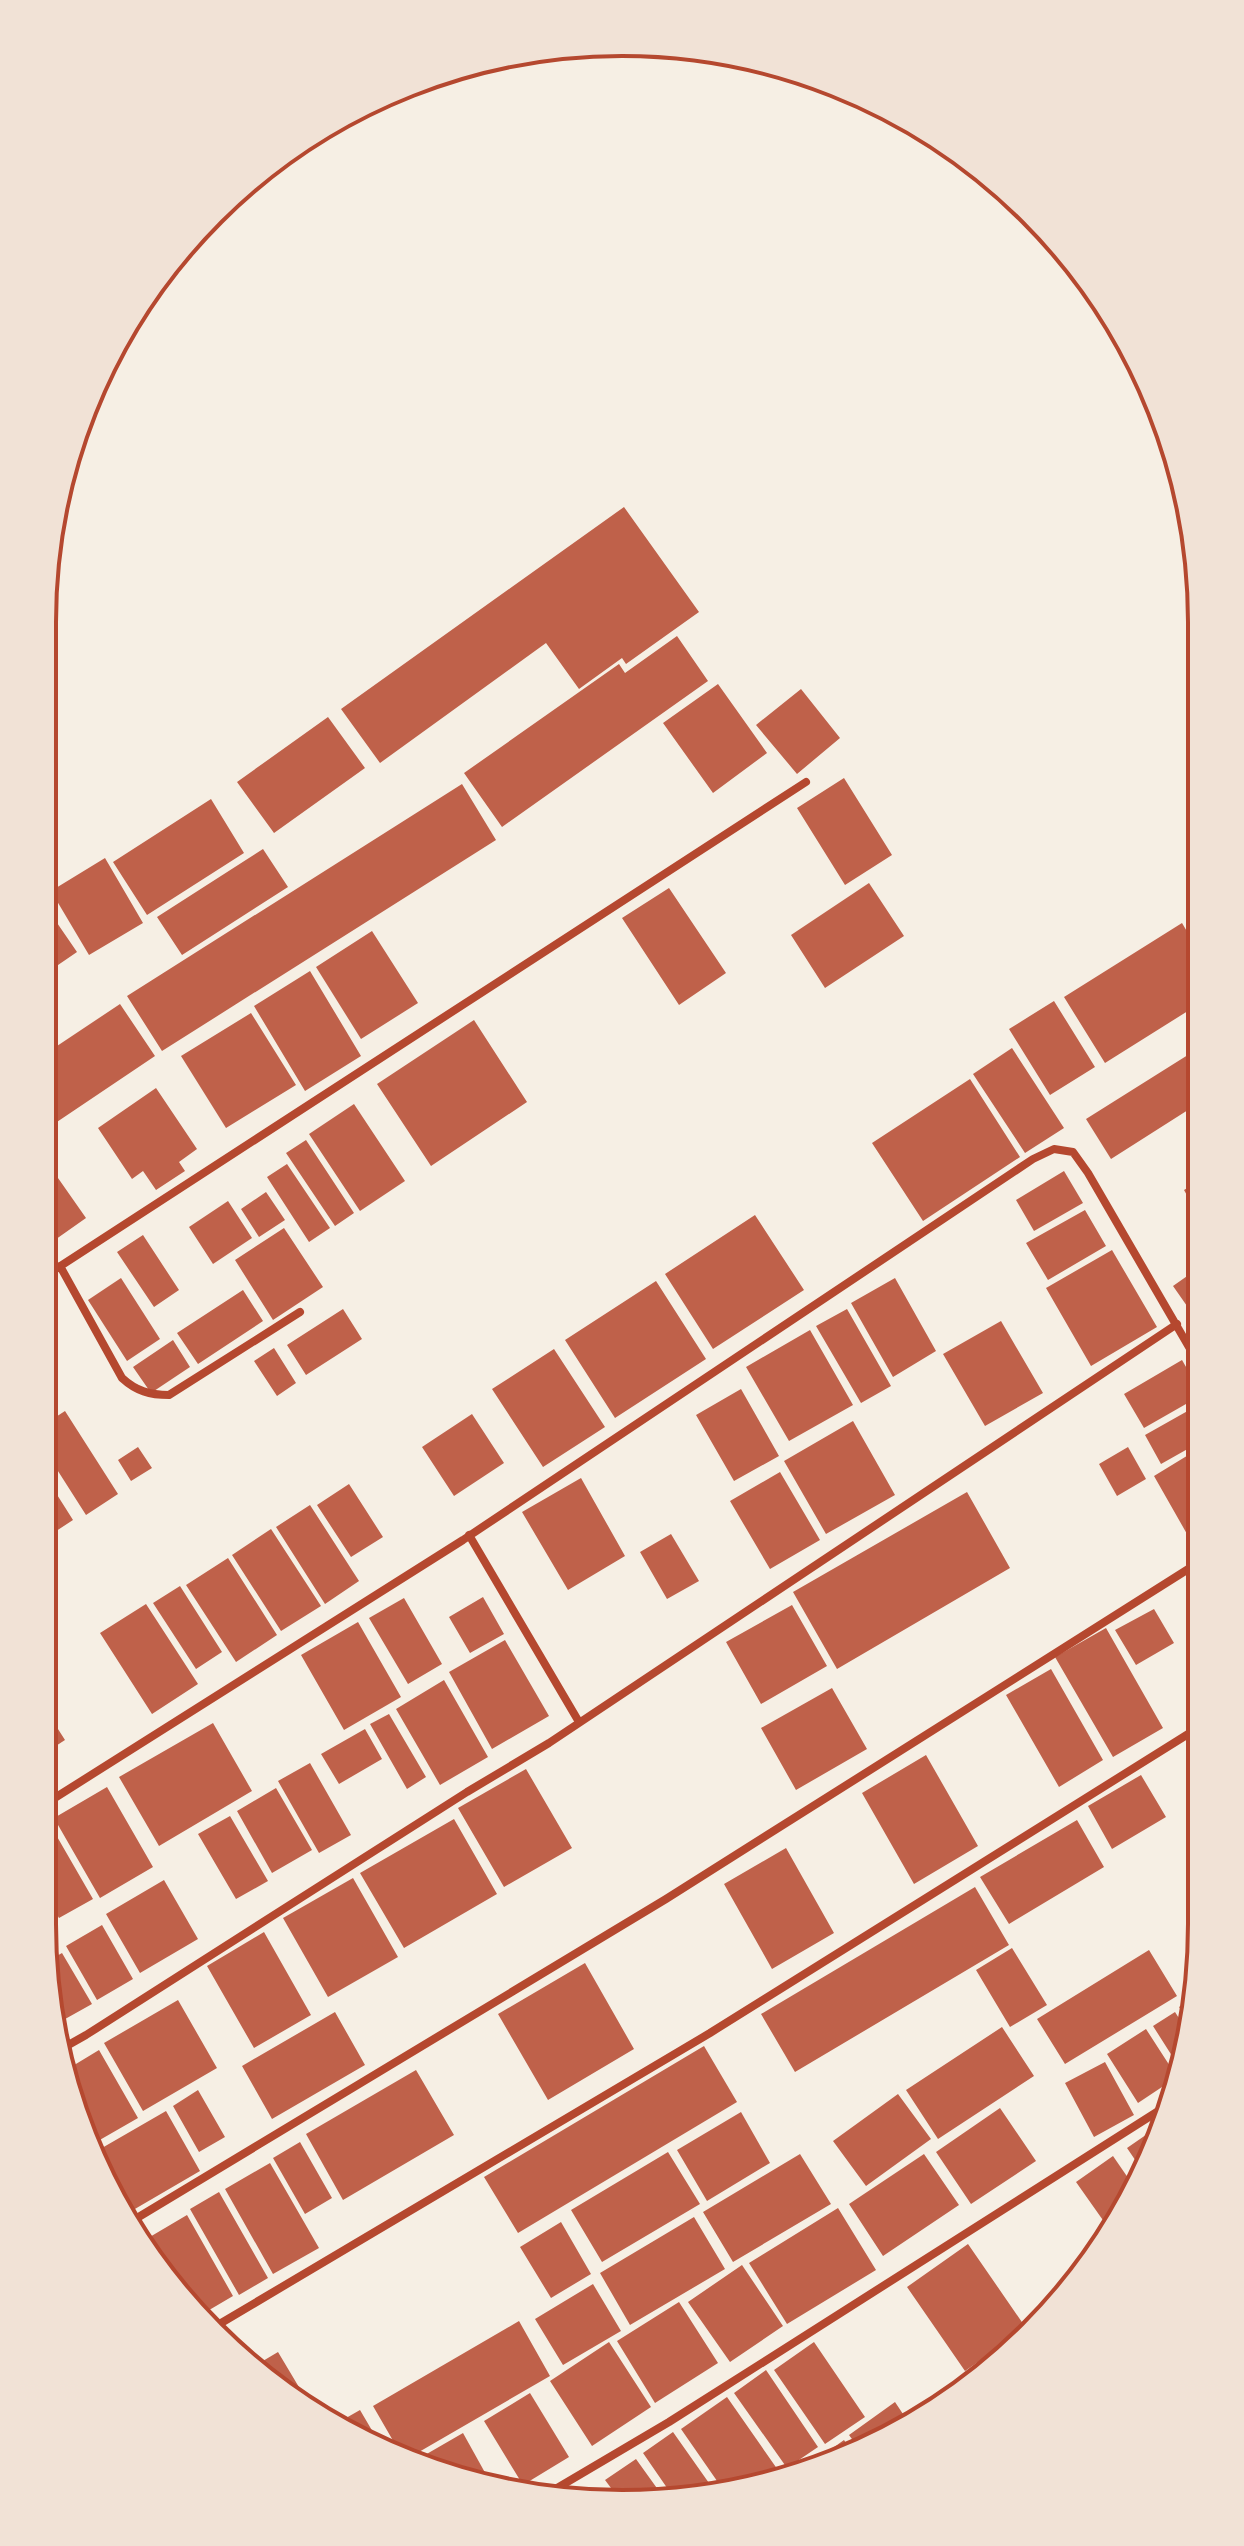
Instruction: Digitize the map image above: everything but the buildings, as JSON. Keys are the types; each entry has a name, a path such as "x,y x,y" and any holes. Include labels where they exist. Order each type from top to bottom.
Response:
{"street":[{"path":"56,1269 806,782"},
{"path":"56,1797 466,1538 1033,1159 1054,1149 1073,1152 1188,1344"},
{"path":"60,1266 122,1378 133,1389 154,1395 169,1395 300,1312"},
{"path":"69,2044 549,1743 1177,1324"},
{"path":"466,1538 579,1722"},
{"path":"138,2217 652,1908 1188,1569"},
{"path":"221,2323 710,2033 1188,1734"},
{"path":"560,2486 669,2422 1155,2113"}]}
